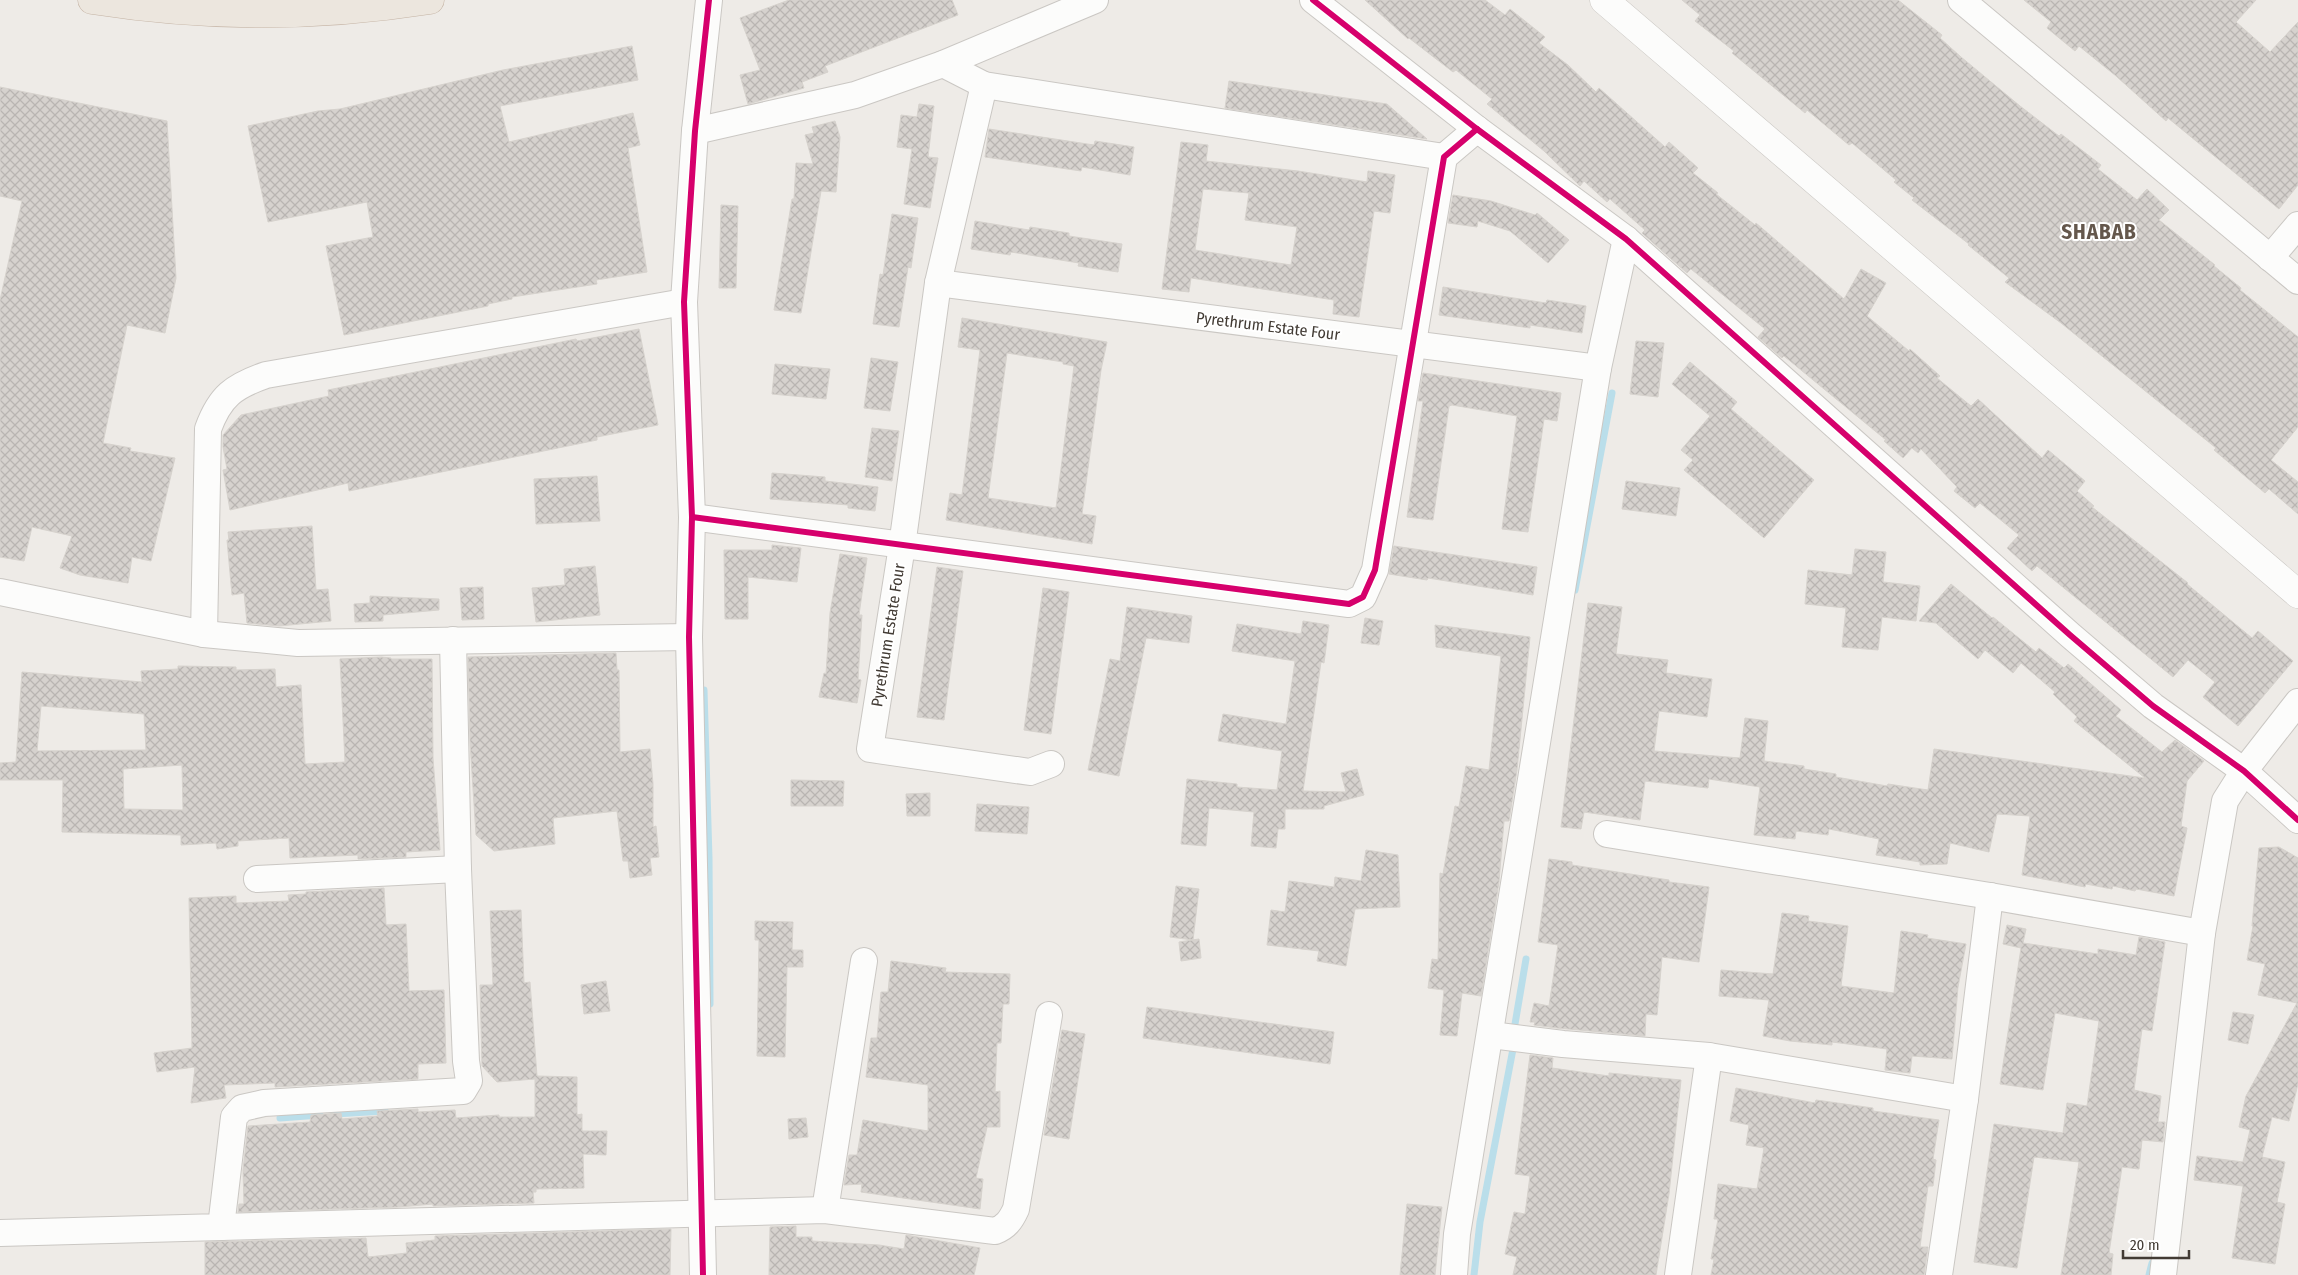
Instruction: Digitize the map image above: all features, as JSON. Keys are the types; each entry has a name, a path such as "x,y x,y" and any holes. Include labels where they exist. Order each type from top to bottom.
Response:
{"highway":[{"path":"92,0 203,14 266,14 337,11 430,0"}],"street":[{"path":"703,1275 700,1213 689,637 692,517 684,302 695,132 709,0"},
{"path":"695,132 855,95 943,64 1095,0"},
{"path":"1312,0 1477,129 1626,238 2070,635 2153,706 2244,771 2298,820"},
{"path":"1604,0 2298,594"},
{"path":"1961,0 2298,282"},
{"path":"943,64 984,85 1444,157"},
{"name":"Pyrethrum Estate Four","path":"984,85 938,283 902,546 870,749 1030,772 1051,764"},
{"path":"692,517 1349,604 1364,597 1376,570 1444,157 1477,129"},
{"path":"2270,258 2298,225"},
{"path":"1454,1275 1457,1234 1598,368 1626,238"},
{"name":"Pyrethrum Estate Four","path":"938,283 1598,368"},
{"path":"204,634 208,429 214,412 228,393 245,383 266,375 684,302"},
{"path":"0,592 204,634 298,644 689,637"},
{"path":"221,1227 234,1116 242,1108 264,1103 463,1091 469,1081 466,1060 458,869 453,640"},
{"path":"2164,1275 2202,933 2225,801 2244,771 2298,702"},
{"path":"1607,834 1990,896 2202,933"},
{"path":"256,879 458,869"},
{"path":"1939,1275 1965,1099 1990,896"},
{"path":"825,1210 864,961"},
{"path":"0,1233 825,1210 995,1231 1003,1228 1011,1220 1016,1209 1049,1015"},
{"path":"1490,1035 1563,1044 1709,1056 1965,1099"},
{"path":"1678,1275 1709,1056"}],"building":[{"path":"789,0 952,0 958,15 825,66 828,72 802,82 804,88 748,104 740,75 760,70 740,18"},
{"path":"1365,0 1485,0 1505,15 1510,9 1545,37 1539,43 1568,65 1596,92 1599,88 1665,147 1669,142 1698,168 1693,173 1718,193 1716,194 1755,225 1756,223 1844,299 1861,269 1886,283 1867,316 1909,351 1910,349 1940,376 1937,378 1971,406 1978,399 2042,458 2048,450 2085,481 2077,491 2094,506 2092,507 2188,583 2252,638 2258,631 2293,661 2238,726 2203,697 2215,682 2188,660 2173,677 2037,566 2032,571 2007,548 2019,535 1980,503 1975,508 1954,491 1957,487 1921,449 1918,453 1912,448 1903,458 1884,441 1886,440 1758,337 1765,329 1691,269 1687,273 1642,233 1645,230 1610,199 1607,202 1584,181 1580,186 1544,151 1487,104 1492,99 1456,70 1453,72 1408,39"},
{"path":"1682,0 1898,0 1942,35 1940,38 2020,106 2059,136 2061,134 2101,165 2098,169 2137,200 2147,189 2169,210 2159,220 2215,265 2241,288 2240,290 2298,337 2298,427 2271,460 2298,482 2298,514 2269,489 2265,493 2214,450 2216,448 2061,323 2005,282 2009,278 1912,200 1914,198 1894,182 1896,180 1852,143 1849,145 1807,110 1805,113 1732,53 1734,51 1695,21 1700,15"},
{"path":"2024,0 2256,0 2236,22 2270,52 2298,22 2298,185 2279,209 2168,118 2166,121 2079,46 2075,51 2047,28 2051,22"},
{"path":"632,46 638,80 500,106 509,142 633,113 640,145 628,148 647,272 596,280 597,284 512,297 512,299 488,304 488,306 344,335 326,246 373,237 367,202 268,222 248,126 318,111 340,109 503,70"},
{"path":"1229,81 1387,104 1427,139 1225,108"},
{"path":"0,87 167,121 176,278 165,333 127,325 103,443 131,448 130,451 175,458 151,561 132,557 128,583 80,575 60,568 72,536 32,527 24,561 0,557 0,300 22,201 0,196"},
{"path":"919,104 934,106 928,157 938,158 930,208 904,204 912,149 897,147 901,115 917,117"},
{"path":"835,121 840,137 836,192 821,191 801,313 774,310 792,199 794,199 796,163 813,164 805,135 814,133 812,127"},
{"path":"989,129 1094,145 1095,141 1134,147 1130,175 1082,167 1081,171 985,157"},
{"path":"1181,142 1208,145 1206,161 1298,171 1367,182 1368,171 1395,175 1390,213 1374,211 1359,317 1333,314 1334,300 1191,278 1189,292 1162,289","holes":["1203,189 1249,193 1245,220 1297,227 1291,265 1195,250"]},
{"path":"1453,195 1491,201 1535,215 1537,213 1569,240 1548,263 1510,231 1478,221 1477,227 1448,223"},
{"path":"721,205 738,206 736,288 719,288"},
{"path":"892,214 918,218 911,268 908,267 899,327 873,324 880,274 883,275"},
{"path":"975,221 1029,230 1030,227 1069,233 1069,236 1122,244 1118,272 1078,266 1079,263 1011,252 1010,255 971,249"},
{"path":"1443,287 1546,303 1547,300 1586,306 1582,333 1530,325 1530,328 1439,315"},
{"path":"962,318 1107,342 1101,370 1082,514 1096,516 1092,544 946,520 950,493 962,495 980,350 958,347","holes":["1007,353 1063,362 1063,364 1074,366 1056,508 988,498"]},
{"path":"639,329 658,425 597,437 597,440 349,491 348,483 230,510 223,470 227,469 223,435 241,415 329,396 328,390 576,339 577,341"},
{"path":"1636,341 1664,343 1658,397 1630,394"},
{"path":"871,358 898,362 890,411 864,408"},
{"path":"1690,362 1737,402 1731,409 1814,480 1764,538 1684,470 1693,460 1681,450 1710,416 1672,384"},
{"path":"775,364 830,369 826,399 772,394"},
{"path":"1423,373 1561,393 1557,421 1544,419 1528,532 1502,529 1517,416 1452,405 1449,406 1433,520 1407,517 1423,401 1418,401"},
{"path":"872,428 899,431 892,481 865,477"},
{"path":"772,473 825,477 825,481 878,487 875,511 848,508 848,505 770,499"},
{"path":"597,476 600,521 536,524 534,479"},
{"path":"1626,481 1680,488 1676,516 1622,509"},
{"path":"312,526 316,590 328,589 331,621 279,626 247,623 244,593 232,595 227,540 229,540 228,532"},
{"path":"772,545 801,548 797,582 748,577 748,619 725,619 724,550 772,550"},
{"path":"1394,546 1537,567 1533,595 1428,578 1427,580 1389,574"},
{"path":"1855,549 1886,552 1883,582 1920,586 1916,621 1882,617 1878,650 1842,647 1846,608 1805,604 1808,570 1852,575"},
{"path":"840,554 867,558 859,615 862,615 858,679 861,680 857,703 819,697 824,673 826,674 830,613"},
{"path":"595,566 600,615 536,622 532,588 565,585 564,569"},
{"path":"937,567 963,571 944,720 917,717"},
{"path":"1951,584 2036,652 2039,648 2064,668 2068,664 2121,710 2116,716 2162,752 2175,740 2204,761 2187,781 2181,826 2187,828 2174,896 2113,886 2112,889 2086,884 2085,887 2022,875 2030,816 1997,814 1989,852 1950,843 1947,864 1920,865 1920,862 1876,855 1879,839 1829,829 1828,835 1796,831 1795,839 1754,835 1760,787 1709,779 1708,788 1645,781 1640,820 1584,812 1581,829 1561,827 1588,603 1622,607 1616,654 1668,660 1666,673 1712,679 1707,717 1659,711 1654,751 1740,758 1745,718 1768,721 1764,761 1804,766 1804,769 1836,774 1836,777 1887,786 1888,784 1928,790 1934,749 2145,778 2074,721 2077,717 2053,694 2055,692 2021,663 2013,673 1985,650 1978,659 1936,623 1919,621"},
{"path":"483,587 484,619 462,620 460,588"},
{"path":"1043,588 1069,592 1051,734 1024,730"},
{"path":"370,596 439,599 439,610 383,615 383,621 355,622 354,604 370,603"},
{"path":"1127,607 1192,616 1189,643 1146,638 1119,776 1088,770 1110,659 1120,661"},
{"path":"1365,618 1383,621 1379,645 1361,643"},
{"path":"1303,621 1329,625 1324,663 1321,662 1303,791 1346,792 1341,773 1357,769 1364,795 1324,806 1324,809 1285,809 1285,829 1278,829 1276,848 1251,846 1254,812 1209,808 1206,846 1181,844 1187,779 1237,784 1237,787 1277,790 1282,751 1218,741 1223,714 1286,724 1295,661 1232,651 1237,624 1301,634"},
{"path":"1435,625 1530,637 1517,770 1509,821 1504,821 1499,882 1481,996 1462,993 1457,1036 1440,1035 1444,990 1428,988 1432,959 1438,960 1440,873 1443,874 1455,806 1459,807 1466,766 1489,770 1501,656 1436,647"},
{"path":"616,653 617,670 619,670 620,752 650,749 653,784 653,827 656,826 659,857 650,858 652,875 630,878 628,861 623,861 617,811 553,818 555,844 494,851 476,835 470,742 468,657"},
{"path":"381,657 391,659 432,659 433,758 440,850 406,852 406,857 358,859 358,855 290,858 289,838 238,841 238,846 217,849 216,843 181,845 181,835 62,832 63,780 0,780 0,763 16,762 22,672 142,682 141,671 178,669 178,666 236,667 236,670 275,669 276,687 301,685 305,764 345,762 340,659","holes":["41,706 144,714 146,750 37,751","182,765 183,810 124,809 123,769"]},
{"path":"791,780 844,781 843,806 791,806"},
{"path":"930,793 930,816 907,816 906,794"},
{"path":"977,804 1029,807 1027,834 975,831"},
{"path":"2279,847 2298,858 2298,1084 2289,1121 2272,1117 2262,1157 2285,1162 2277,1202 2285,1204 2275,1264 2232,1258 2243,1186 2194,1180 2197,1156 2243,1162 2250,1130 2239,1127 2246,1096 2297,1003 2258,995 2265,964 2247,960 2253,926 2259,848"},
{"path":"1366,850 1398,855 1400,907 1355,909 1346,966 1317,961 1319,951 1267,945 1271,910 1285,912 1289,881 1334,887 1335,877 1361,881"},
{"path":"1549,859 1572,862 1572,865 1669,880 1669,882 1709,887 1699,962 1662,957 1657,1015 1646,1014 1645,1036 1557,1028 1534,1025 1535,1022 1530,1022 1534,1003 1549,1006 1558,945 1538,942"},
{"path":"1176,886 1199,889 1193,940 1170,937"},
{"path":"384,888 386,925 406,924 409,991 444,990 446,1063 418,1064 418,1079 275,1087 275,1083 224,1085 226,1098 191,1103 195,1067 157,1072 154,1053 192,1048 189,898 236,896 236,903 289,901 288,895 306,894 306,892"},
{"path":"521,910 524,983 530,982 537,1076 577,1077 577,1115 582,1114 582,1131 607,1131 606,1155 583,1154 584,1188 536,1189 536,1192 533,1192 534,1203 433,1206 433,1204 399,1207 238,1212 239,1204 244,1204 243,1170 248,1126 310,1122 311,1115 341,1113 342,1119 378,1116 377,1111 418,1109 418,1112 455,1110 456,1118 499,1115 499,1117 535,1117 535,1079 497,1082 482,1066 480,985 493,985 490,911"},
{"path":"1782,913 1809,916 1808,921 1848,926 1841,986 1894,993 1901,931 1928,935 1927,938 1966,944 1958,987 1952,1059 1912,1056 1910,1073 1885,1070 1887,1049 1832,1042 1832,1045 1790,1041 1763,1036 1769,1000 1719,996 1721,970 1773,974"},
{"path":"755,921 793,922 792,950 803,950 803,967 787,967 785,1057 757,1056 759,940 755,940"},
{"path":"2007,925 2026,929 2023,943 2098,954 2098,949 2136,955 2139,937 2165,942 2152,1031 2142,1029 2134,1090 2161,1096 2158,1122 2165,1122 2163,1142 2142,1140 2139,1169 2122,1167 2109,1253 2113,1254 2111,1275 2061,1275 2079,1162 2034,1157 2017,1268 1974,1262 1994,1124 2063,1133 2067,1103 2087,1106 2099,1021 2055,1013 2043,1090 2000,1084 2021,948 2003,944"},
{"path":"1199,939 1201,958 1181,961 1179,942"},
{"path":"891,961 946,968 945,972 1010,974 1009,1004 1003,1004 1001,1043 997,1043 995,1092 1000,1091 1000,1127 987,1127 976,1178 983,1179 980,1209 861,1192 862,1184 844,1185 849,1155 857,1155 863,1120 928,1131 928,1085 866,1077 871,1038 877,1038 881,992 888,992"},
{"path":"606,981 610,1011 584,1014 581,985"},
{"path":"1147,1007 1334,1032 1330,1064 1143,1038"},
{"path":"2233,1012 2254,1015 2248,1044 2228,1040"},
{"path":"1062,1030 1085,1034 1069,1139 1044,1135"},
{"path":"1530,1055 1553,1058 1552,1068 1609,1076 1609,1073 1681,1080 1669,1194 1656,1275 1513,1275 1517,1257 1505,1254 1514,1212 1525,1214 1530,1176 1515,1174"},
{"path":"1736,1088 1815,1103 1816,1100 1873,1108 1873,1111 1939,1120 1933,1159 1936,1160 1933,1186 1928,1186 1920,1247 1928,1247 1924,1275 1711,1275 1714,1259 1711,1259 1718,1219 1714,1219 1718,1184 1757,1189 1764,1148 1746,1145 1749,1125 1730,1121"},
{"path":"806,1118 808,1137 789,1139 788,1119"},
{"path":"1407,1204 1442,1207 1435,1275 1400,1275"},
{"path":"796,1226 796,1237 812,1237 812,1241 879,1245 904,1249 906,1235 980,1248 974,1275 769,1275 770,1227"},
{"path":"671,1229 670,1275 205,1275 205,1242 366,1238 368,1257 407,1253 406,1243 435,1240 435,1236"}],"waterway":[{"path":"1575,590 1612,393"},
{"path":"704,690 709,858 710,1004"},
{"path":"1515,1024 1526,959"},
{"path":"1474,1275 1480,1222 1513,1049"},
{"path":"334,1114 385,1111"},
{"path":"280,1118 320,1115"},
{"path":"2149,1275 2152,1263"}],"cycle path":[{"path":"703,1275 689,637 692,517 684,302 695,131 709,0"},
{"path":"1313,0 1477,129 1626,239 2070,635 2153,706 2244,771 2298,820"},
{"path":"692,517 1349,604 1363,597 1375,570 1444,157 1477,129"}],"district":[{"name":"SHABAB","path":"2099,232"}]}
